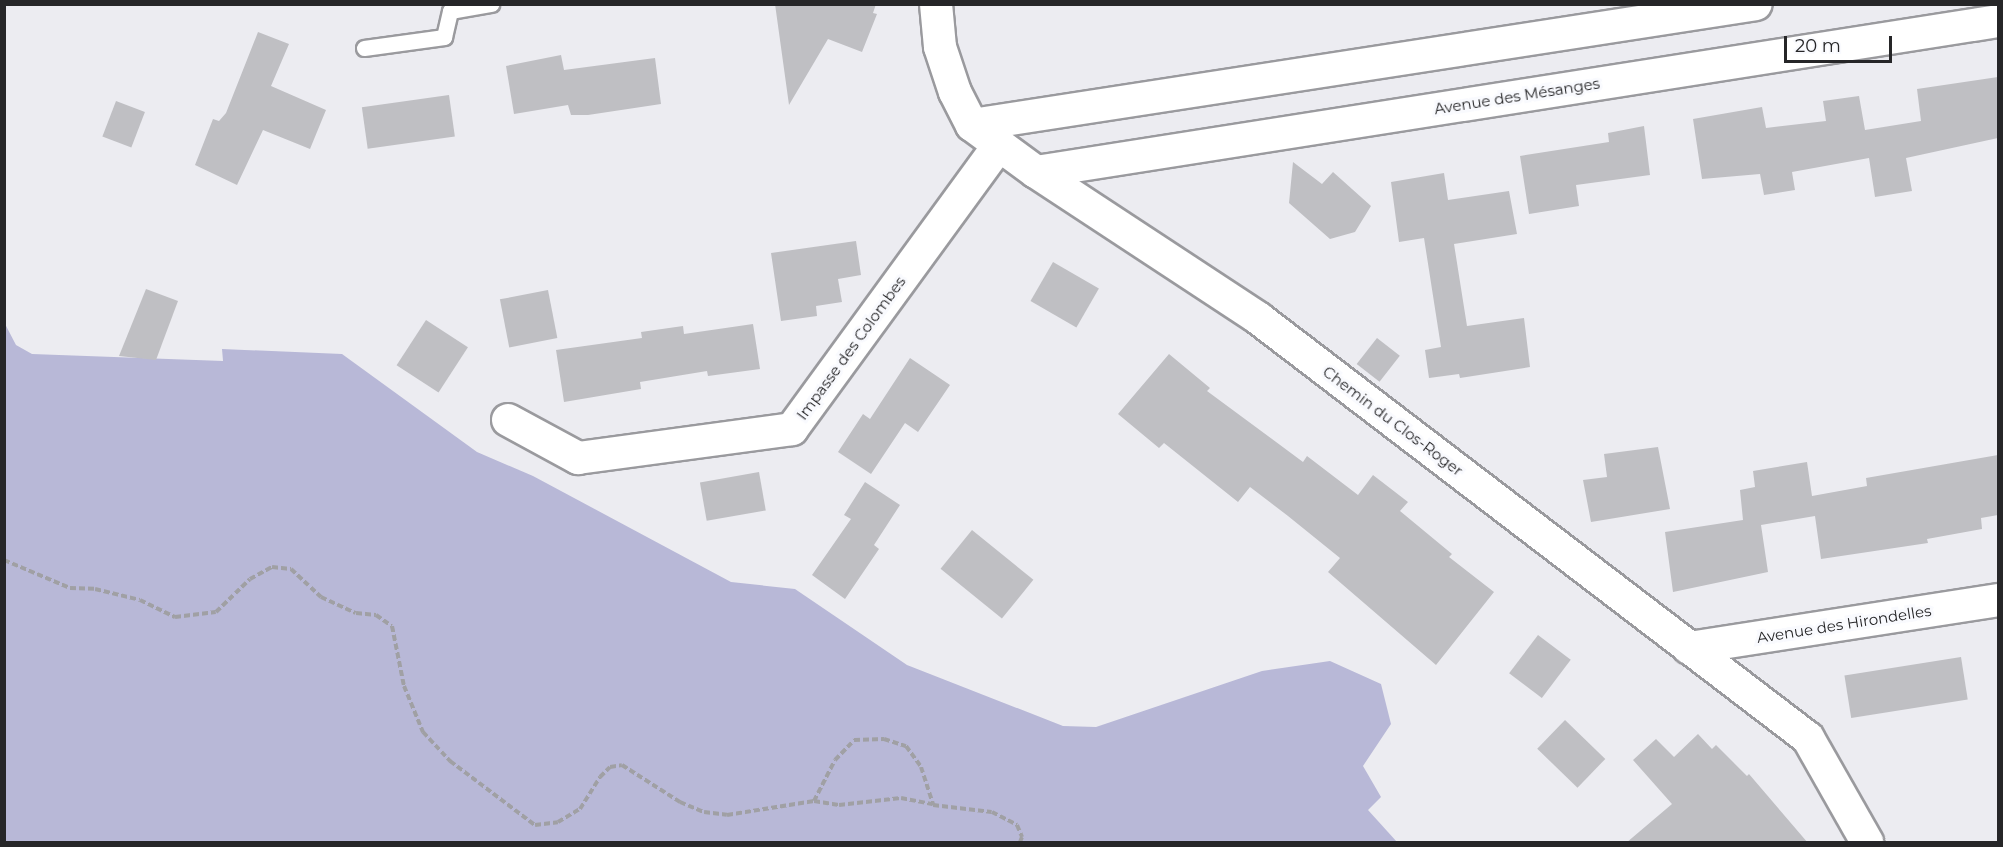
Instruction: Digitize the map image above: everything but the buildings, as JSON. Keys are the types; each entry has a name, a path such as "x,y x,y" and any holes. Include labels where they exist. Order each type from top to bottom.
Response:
{"street":[{"name":"Chemin du Clos-Roger","path":"936,4 940,47 955,92 972,125 1036,172 1258,318 1808,738 1867,843"},
{"path":"972,125 1756,4"},
{"name":"Avenue des Mésanges","path":"1036,172 1998,21"},
{"name":"Impasse des Colombes","path":"508,420 578,458 792,429 999,145"},
{"name":"Avenue des Hirondelles","path":"1689,648 1998,600"}],"lane":[{"path":"364,48 444,37 450,11 491,4"}],"path":[{"path":"4,560 70,588 95,589 140,600 175,617 216,612 250,579 272,567 291,569 321,597 356,612 376,615 392,626 404,686 423,732 466,775 535,825 558,822 580,809 600,777 610,767 622,765 680,802 704,812 727,815 814,801 839,805 901,798 992,812 1017,825 1022,837 1020,843"},
{"path":"814,801 835,760 854,740 884,739 906,746 921,767 933,804"}],"shaded area":[{"path":"4,322 16,345 32,354 223,361 222,349 342,354 477,452 533,476 731,582 795,589 907,665 1063,726 1096,727 1262,671 1330,661 1381,684 1391,724 1363,766 1381,797 1368,810 1397,842 5,842"}]}
